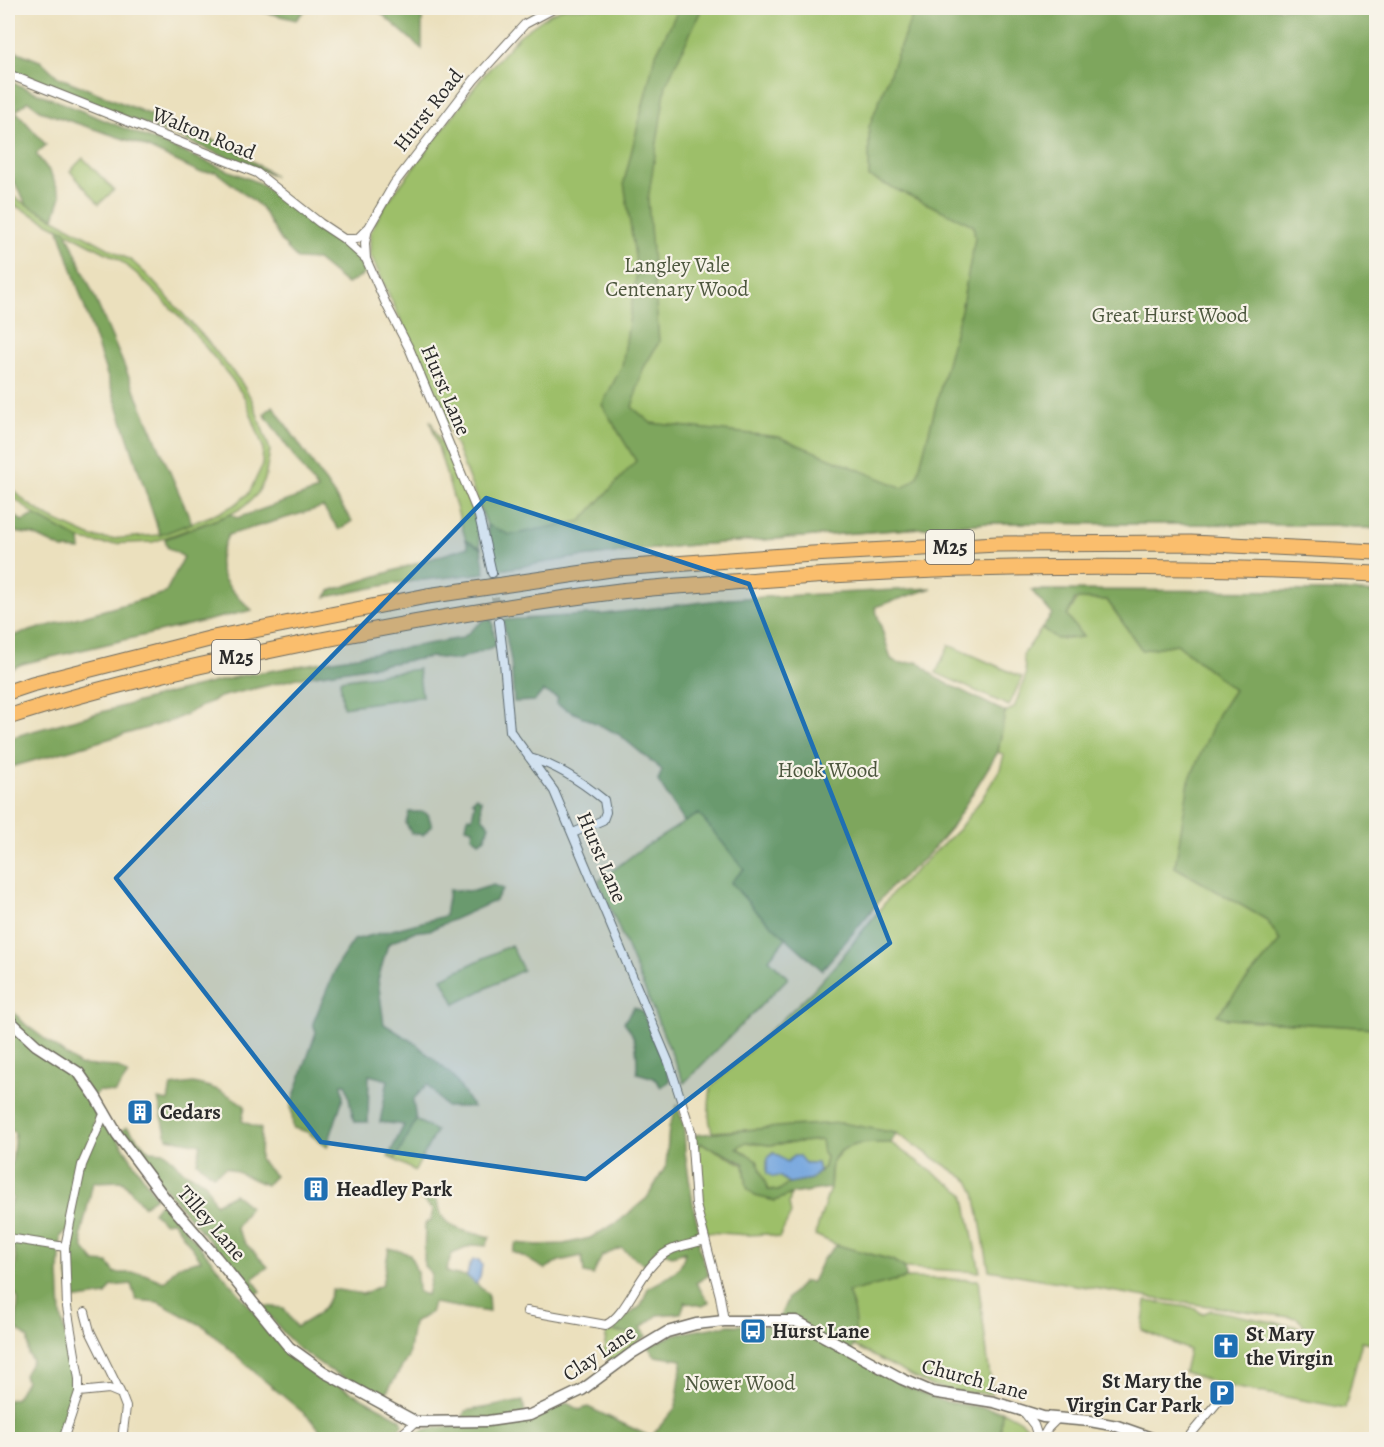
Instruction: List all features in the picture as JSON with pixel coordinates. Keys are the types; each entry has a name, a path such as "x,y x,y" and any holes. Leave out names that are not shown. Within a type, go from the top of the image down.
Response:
{"highway":[{"name":"M25","path":"8,692 213,638 427,596 618,568 998,544 1191,543 1377,552"},
{"name":"M25","path":"8,717 42,706 222,660 432,618 622,591 820,576 1004,567 1247,568 1377,574"}],"street":[{"name":"Hurst Road","path":"366,259 365,243 368,229 399,176 474,80 525,24 555,8"},
{"name":"Walton Road","path":"8,74 257,173 344,239 366,259"},
{"path":"344,239 357,239 368,229"},
{"name":"Hurst Lane","path":"366,259 410,350 479,516 492,573"},
{"name":"Hurst Lane","path":"499,622 510,731 554,791 669,1063 691,1131 696,1205 720,1296 724,1321"},
{"path":"529,758 543,762 604,800 606,812 603,820 573,833"},
{"name":"Tilley Lane","path":"8,1019 36,1045 79,1073 117,1134 164,1197 289,1347 324,1372 416,1422"},
{"path":"63,1440 80,1392 67,1307 65,1247 82,1165 105,1112"},
{"path":"8,1239 65,1247"},
{"path":"527,1311 606,1325 616,1320 647,1270 668,1251 705,1240"},
{"path":"85,1312 90,1331 122,1394 126,1407 122,1440"},
{"name":"Clay Lane","path":"416,1422 488,1421 530,1415 582,1390 632,1353 667,1332 696,1324 724,1321"},
{"name":"Church Lane","path":"724,1321 796,1322 902,1379 932,1392 994,1402 1043,1417 1117,1426 1157,1440"},
{"path":"1186,1440 1221,1398 1223,1387"},
{"path":"80,1392 110,1389 122,1394"},
{"path":"1024,1412 1034,1425 1040,1440"},
{"path":"1040,1440 1058,1418"},
{"path":"394,1440 416,1422"}],"highlighted area":[{"path":"486,498 749,584 890,943 586,1179 321,1142 116,878"}],"green space":[{"path":"248,8 312,8 304,11 296,20"},
{"path":"375,8 422,8 422,49"},
{"name":"Langley Vale Centenary Wood","path":"563,8 1376,8 1376,529 1334,525 987,523 681,546 572,558 494,571 487,525 438,400 370,254 370,233 383,208 483,76 519,36 550,14"},
{"name":"Great Hurst Wood","path":"679,8 702,8 666,85 648,200 659,342 643,369 632,407 651,423 779,437 903,488 917,477 961,310 975,238 973,225 869,177 869,127 915,8 1376,8 1376,529 1334,525 987,523 681,546 572,558 494,571 487,525 510,535 581,521 636,461 602,405 622,366 637,271 624,182 655,56"},
{"path":"8,48 42,62 58,77 230,147 275,176 8,70"},
{"path":"8,81 259,183 355,255 366,273 347,284 317,260 297,259 282,242 261,207 216,172 199,172 142,145 43,112 28,101 16,111 8,106"},
{"path":"16,111 46,145 36,154 50,172 61,196 54,218 27,205 8,171 8,151"},
{"path":"83,158 114,190 99,204 70,171"},
{"path":"8,194 132,261 203,336 241,382 252,400 270,450 265,479 257,494 245,506 231,514 153,542 105,544 80,540 35,515 8,493 8,485 27,503 50,518 92,537 111,539 159,535 219,513 236,504 249,493 262,466 263,447 245,398 231,378 184,321 137,274 118,259 8,202"},
{"path":"58,227 66,231 192,523 160,535"},
{"path":"273,406 352,521 339,530 323,507 228,535 220,558 222,574 230,587 252,610 22,664 8,670 8,637 165,593 184,557 167,547 165,539 231,514 237,518 318,490 264,414"},
{"path":"430,420 473,509 481,548 466,540"},
{"path":"8,510 22,521 35,515 80,540 81,550 63,549 34,535 8,531"},
{"path":"466,540 481,548 485,573 397,583 326,597 330,591 468,547"},
{"name":"Hook Wood","path":"932,588 875,607 891,659 898,663 919,662 936,678 1005,712 998,752 951,828 926,857 891,887 822,970 755,910 731,882 744,869 699,814 684,822 658,781 662,770 618,734 556,704 558,698 543,691 535,701 514,702 511,661 503,620 604,614 728,599"},
{"path":"1031,590 1376,593 1376,1028 1228,1019 1217,1015 1280,941 1267,920 1175,867 1189,781 1218,714 1234,690 1177,644 1142,650 1107,600 1075,599 1067,616 1083,637 1057,639 1042,628 1052,614"},
{"path":"1077,599 1107,600 1142,650 1177,644 1234,690 1218,714 1175,867 1267,920 1280,941 1218,1015 1228,1019 1376,1028 1376,1344 1362,1341 1345,1408 1227,1386 1184,1372 1189,1350 1142,1330 1146,1301 1195,1308 1202,1314 1211,1310 1308,1329 1297,1318 1157,1299 989,1270 975,1193 969,1181 896,1133 835,1124 712,1132 710,1126 711,1087 812,991 839,961 894,891 958,830 981,800 1000,769 1004,755 998,752 1005,712 1014,708 1026,675 1023,655 1042,628 1057,639 1083,637 1067,616"},
{"path":"484,620 492,620 496,646 457,660 432,657 302,677 220,697 174,720 8,768 8,739 26,733 240,676 462,638"},
{"path":"949,645 1022,677 1009,706 936,673"},
{"path":"418,669 422,696 343,707 340,680"},
{"path":"476,797 481,800 482,817 489,825 485,838 479,842 472,836 473,829 466,827 468,817 472,818 475,802 472,801"},
{"path":"409,812 428,814 432,826 423,835 411,833 406,823"},
{"path":"699,813 744,869 731,883 755,910 786,938 769,959 788,978 684,1083 599,881 638,851"},
{"path":"493,885 503,889 495,901 430,930 413,932 388,944 378,980 384,1024 415,1043 453,1076 473,1107 446,1107 427,1084 413,1100 416,1120 395,1160 388,1157 404,1125 380,1122 388,1080 369,1075 368,1122 354,1122 346,1084 342,1084 343,1098 327,1147 307,1132 293,1128 291,1105 316,1032 313,1023 338,963 354,940 445,916 449,890 474,891"},
{"path":"511,945 523,970 455,1004 442,978"},
{"path":"8,1007 25,1024 79,1065 117,1067 128,1075 115,1093 99,1091 92,1097 96,1117 93,1126 109,1125 156,1197 143,1206 123,1181 93,1182 81,1235 84,1249 95,1262 108,1263 115,1273 142,1273 164,1282 178,1266 201,1260 173,1221 163,1222 153,1212 159,1204 167,1207 286,1350 312,1371 401,1419 403,1425 387,1439 327,1439 312,1420 205,1327 158,1302 136,1300 131,1284 112,1286 106,1295 72,1300 67,1269 71,1233 66,1232 61,1236 59,1273 61,1315 75,1384 71,1408 58,1439 20,1439 18,1437 8,1439 8,1400 16,1398 26,1381 24,1375 32,1361 28,1354 28,1338 16,1329 18,1299 12,1288 16,1262 14,1249 8,1245 8,1209 13,1198 8,1194 8,1168 12,1163 15,1133 8,1128"},
{"path":"634,1007 642,1011 666,1067 670,1081 661,1087 654,1078 637,1073 637,1052 634,1040 624,1022"},
{"path":"193,1083 220,1091 245,1106 242,1121 261,1129 260,1160 275,1176 266,1185 226,1167 213,1175 197,1162 201,1144 167,1138 158,1099 168,1101 171,1086"},
{"path":"677,1106 684,1125 685,1152 699,1229 699,1248 709,1275 696,1283 709,1302 703,1306 685,1302 681,1313 658,1315 641,1328 647,1336 640,1340 637,1333 615,1332 615,1325 641,1306 648,1288 676,1270 685,1252 672,1256 656,1250 645,1265 621,1248 602,1256 593,1275 584,1273 582,1256 559,1261 545,1269 513,1252 516,1243 564,1244 590,1238 618,1222 647,1198 666,1166 669,1127"},
{"path":"416,1120 436,1131 415,1171 395,1160"},
{"path":"842,1123 896,1133 891,1143 857,1144 836,1156 832,1164 830,1188 791,1194 775,1201 755,1196 747,1188 744,1163 701,1143 694,1151 694,1135","holes":["821,1140 826,1157 824,1167 811,1179 789,1183 778,1191 768,1190 757,1160 737,1148 746,1142 769,1145"]},
{"path":"127,1127 149,1151 165,1152 183,1171 205,1182 215,1204 234,1194 250,1207 236,1228 246,1244 268,1267 252,1279 261,1291 255,1295 159,1181 121,1131"},
{"path":"822,1140 823,1153 826,1157 824,1167 819,1171 817,1163 787,1162 774,1153 779,1176 789,1183 778,1191 768,1190 763,1179 737,1148 746,1142 769,1145"},
{"path":"701,1143 744,1165 747,1188 775,1201 791,1194 789,1204 791,1214 779,1238 767,1234 707,1232 699,1201 694,1151"},
{"path":"860,1143 891,1143 964,1194 980,1272 905,1268 892,1260 837,1245 815,1235 830,1188 832,1162 843,1149"},
{"path":"430,1191 437,1201 442,1216 451,1225 463,1231 490,1237 486,1246 473,1245 452,1254 446,1271 467,1276 488,1294 489,1312 433,1303 430,1313 413,1323 408,1357 383,1398 328,1369 295,1346 266,1312 265,1306 284,1308 296,1327 323,1308 332,1289 363,1294 382,1285 389,1248 410,1254 417,1272 418,1292 427,1295 432,1274 424,1266 425,1224 431,1220 433,1210 421,1199"},
{"name":"Nower Wood","path":"837,1245 892,1260 905,1268 906,1278 848,1292 855,1324 853,1348 850,1355 907,1387 942,1401 1002,1411 1000,1440 408,1440 426,1429 460,1427 465,1411 523,1401 526,1419 567,1403 579,1410 588,1407 651,1437 676,1407 682,1360 655,1356 648,1347 675,1334 729,1325 776,1326 788,1298 803,1282 812,1282 823,1259"},
{"path":"906,1278 978,1280 992,1394 956,1392 929,1385 854,1346 853,1306 848,1292"},
{"path":"607,1331 637,1333 640,1340 612,1362 603,1356"},
{"path":"1002,1411 1027,1426 1035,1440 1000,1440"}],"water":[{"path":"774,1153 787,1162 794,1156 799,1156 805,1163 817,1163 819,1171 811,1179 789,1183 779,1176 773,1177 767,1173 767,1158"},
{"path":"473,1260 479,1260 482,1265 476,1284 467,1276"}],"tunnel":[{"path":"492,573 497,612"}],"place":[{"name":"Cedars","path":"140,1112"},
{"name":"Headley Park","path":"316,1189"},
{"name":"Hurst Lane","path":"753,1331"},
{"name":"St Mary the Virgin","path":"1226,1346"},
{"name":"St Mary the Virgin Car Park","path":"1222,1393"}]}
